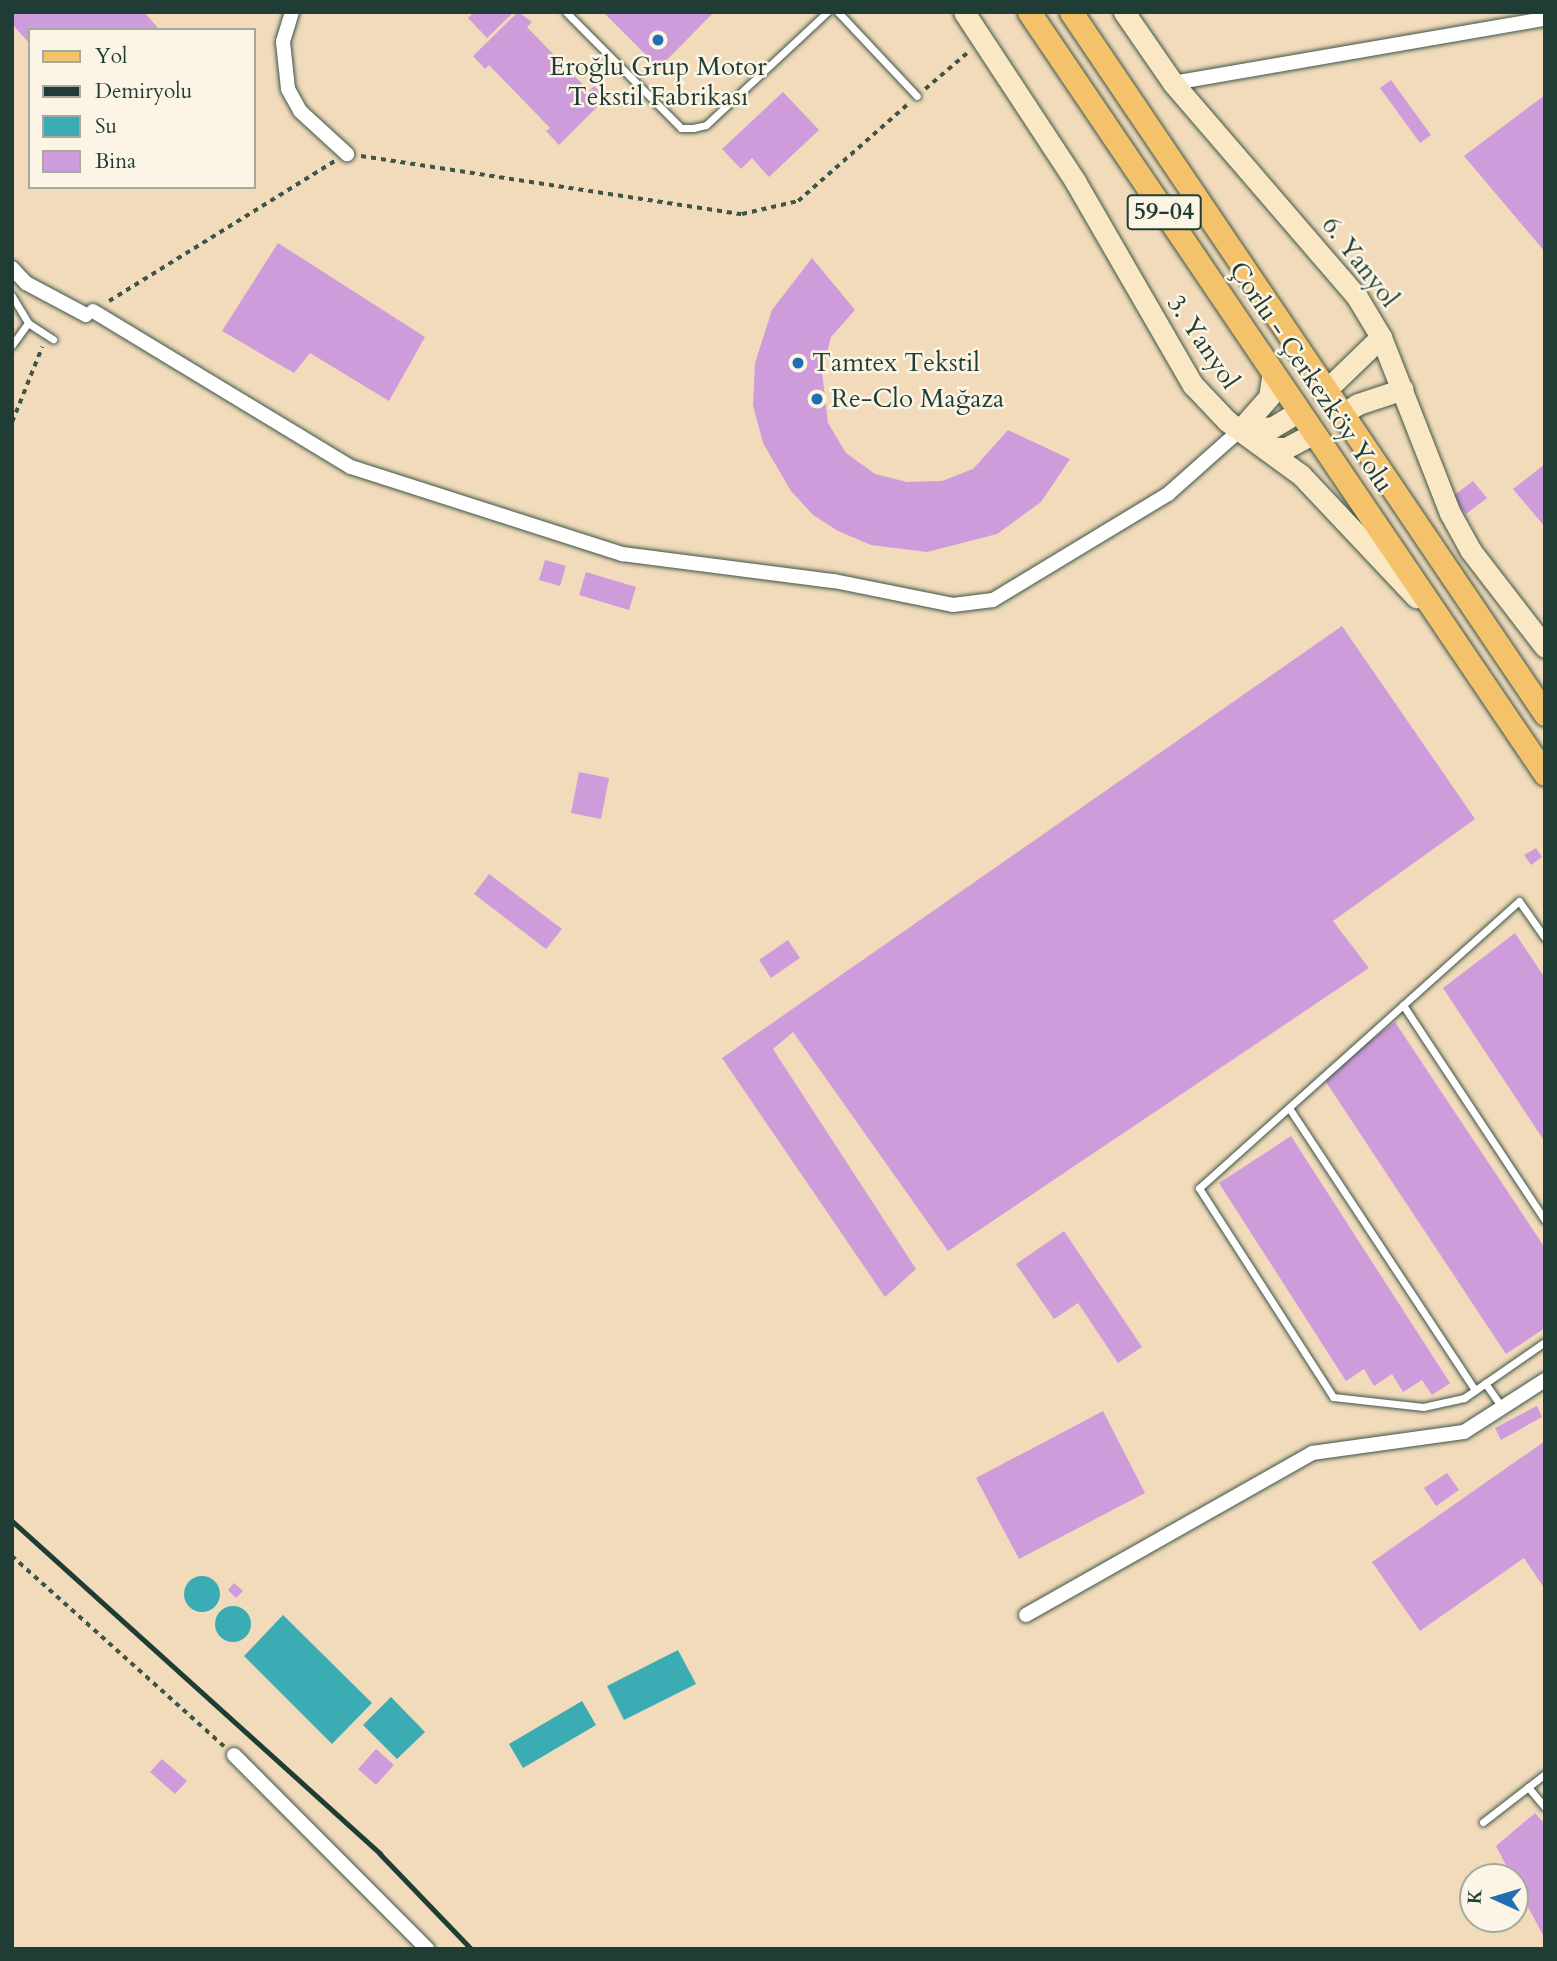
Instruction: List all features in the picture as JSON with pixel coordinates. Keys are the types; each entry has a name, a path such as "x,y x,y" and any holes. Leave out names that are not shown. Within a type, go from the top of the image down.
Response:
{"main road":[{"name":"3. Yanyol","path":"964,12 1075,181 1186,374 1212,408 1301,475 1464,648"},
{"name":"Çorlu - Çerkezköy Yolu","path":"1029,12 1314,433 1464,648 1545,774"},
{"name":"Çorlu - Çerkezköy Yolu","path":"1071,12 1324,393 1545,715"},
{"name":"6. Yanyol","path":"1124,12 1172,83 1357,297 1381,337 1450,513 1471,551 1545,647"},
{"path":"1240,430 1273,427 1300,411 1324,393 1381,337"},
{"path":"1240,430 1269,397 1273,372"},
{"path":"1264,447 1286,448 1340,415 1403,389"}],"street":[{"path":"292,12 283,42 288,89 300,111 347,154"},
{"path":"1172,83 1545,19"},
{"path":"12,268 26,283 89,313 351,467 622,554 834,581 953,605 993,600 1168,494 1240,430"},
{"path":"1026,1615 1312,1453 1464,1432 1545,1380"},
{"path":"234,1755 427,1949"}],"lane":[{"path":"566,12 681,128 706,125 827,12"},
{"path":"838,12 917,96"},
{"path":"12,296 28,323 53,339"},
{"path":"12,345 28,323"},
{"path":"1545,938 1519,901 1199,1188 1333,1397 1423,1407 1464,1398 1545,1342"},
{"path":"1403,1005 1545,1220"},
{"path":"1289,1108 1475,1390"},
{"path":"1485,1383 1502,1407"},
{"path":"1483,1822 1545,1774"},
{"path":"1528,1787 1545,1807"}],"path":[{"path":"89,313 347,154 742,214 798,201 984,39"},
{"path":"12,422 38,349 53,339"},
{"path":"12,1556 234,1755"}],"water":[{"path":"202,1576 215,1581 220,1594 215,1607 202,1612 189,1607 184,1594 189,1581"},
{"path":"233,1606 246,1611 251,1624 246,1637 233,1642 220,1637 215,1624 220,1611"},
{"path":"283,1615 372,1703 332,1744 244,1656"},
{"path":"678,1650 696,1684 624,1720 607,1686"},
{"path":"391,1697 425,1732 397,1759 363,1725"},
{"path":"582,1701 596,1725 523,1768 509,1744"}],"building":[{"path":"12,12 144,12 158,28 28,28 28,42 12,24"},
{"path":"474,12 514,12 487,38 468,18"},
{"path":"518,12 532,22 527,27 589,91 594,86 606,98 559,145 546,131 550,128 489,65 485,69 473,56"},
{"name":"Eroğlu Grup Motor Tekstil Fabrikası","path":"603,12 714,12 659,68"},
{"path":"1391,80 1431,135 1420,143 1380,88"},
{"path":"783,92 819,130 769,177 752,158 741,169 722,149"},
{"path":"1545,95 1545,252 1464,156"},
{"path":"278,243 425,337 389,401 310,353 294,373 222,331"},
{"path":"812,258 855,310 831,337 822,372 828,423 846,453 875,474 907,482 942,481 973,469 1008,430 1070,459 1041,502 997,534 927,552 871,545 838,531 813,515 791,491 763,443 753,405 755,363 772,310"},
{"path":"1545,464 1545,527 1513,489"},
{"path":"1473,481 1487,498 1466,514 1452,497"},
{"path":"545,560 566,566 560,586 539,580"},
{"path":"586,572 636,587 629,610 579,595"},
{"path":"1342,626 1475,819 1333,921 1369,968 948,1251 793,1032 773,1049 916,1269 885,1297 722,1058"},
{"path":"579,772 609,778 601,819 571,813"},
{"path":"1536,848 1542,857 1531,865 1524,855"},
{"path":"489,874 562,929 546,949 474,894"},
{"path":"1515,933 1545,978 1545,1142 1443,988"},
{"path":"788,940 800,958 771,978 759,960"},
{"path":"1395,1022 1545,1248 1545,1328 1506,1354 1322,1076"},
{"path":"1291,1136 1450,1383 1432,1395 1422,1380 1403,1392 1392,1374 1374,1386 1364,1369 1346,1381 1219,1183"},
{"path":"1064,1231 1142,1347 1118,1363 1078,1303 1054,1319 1016,1264"},
{"path":"1537,1406 1542,1417 1501,1440 1495,1428"},
{"path":"1103,1411 1145,1493 1019,1559 976,1478"},
{"path":"1545,1441 1545,1589 1524,1558 1420,1631 1372,1562"},
{"path":"1447,1473 1459,1490 1436,1506 1424,1488"},
{"path":"234,1583 243,1591 236,1598 228,1590"},
{"path":"376,1749 394,1765 376,1785 358,1769"},
{"path":"162,1759 187,1781 175,1794 150,1772"},
{"path":"1535,1813 1545,1824 1545,1939 1529,1909 1529,1863 1505,1863 1496,1846"}],"railway":[{"path":"12,1521 380,1854 471,1949"}],"place":[{"name":"Eroğlu Grup Motor Tekstil Fabrikası","path":"658,40"},
{"name":"Tamtex Tekstil","path":"798,363"},
{"name":"Re-Clo Mağaza","path":"817,399"}]}
